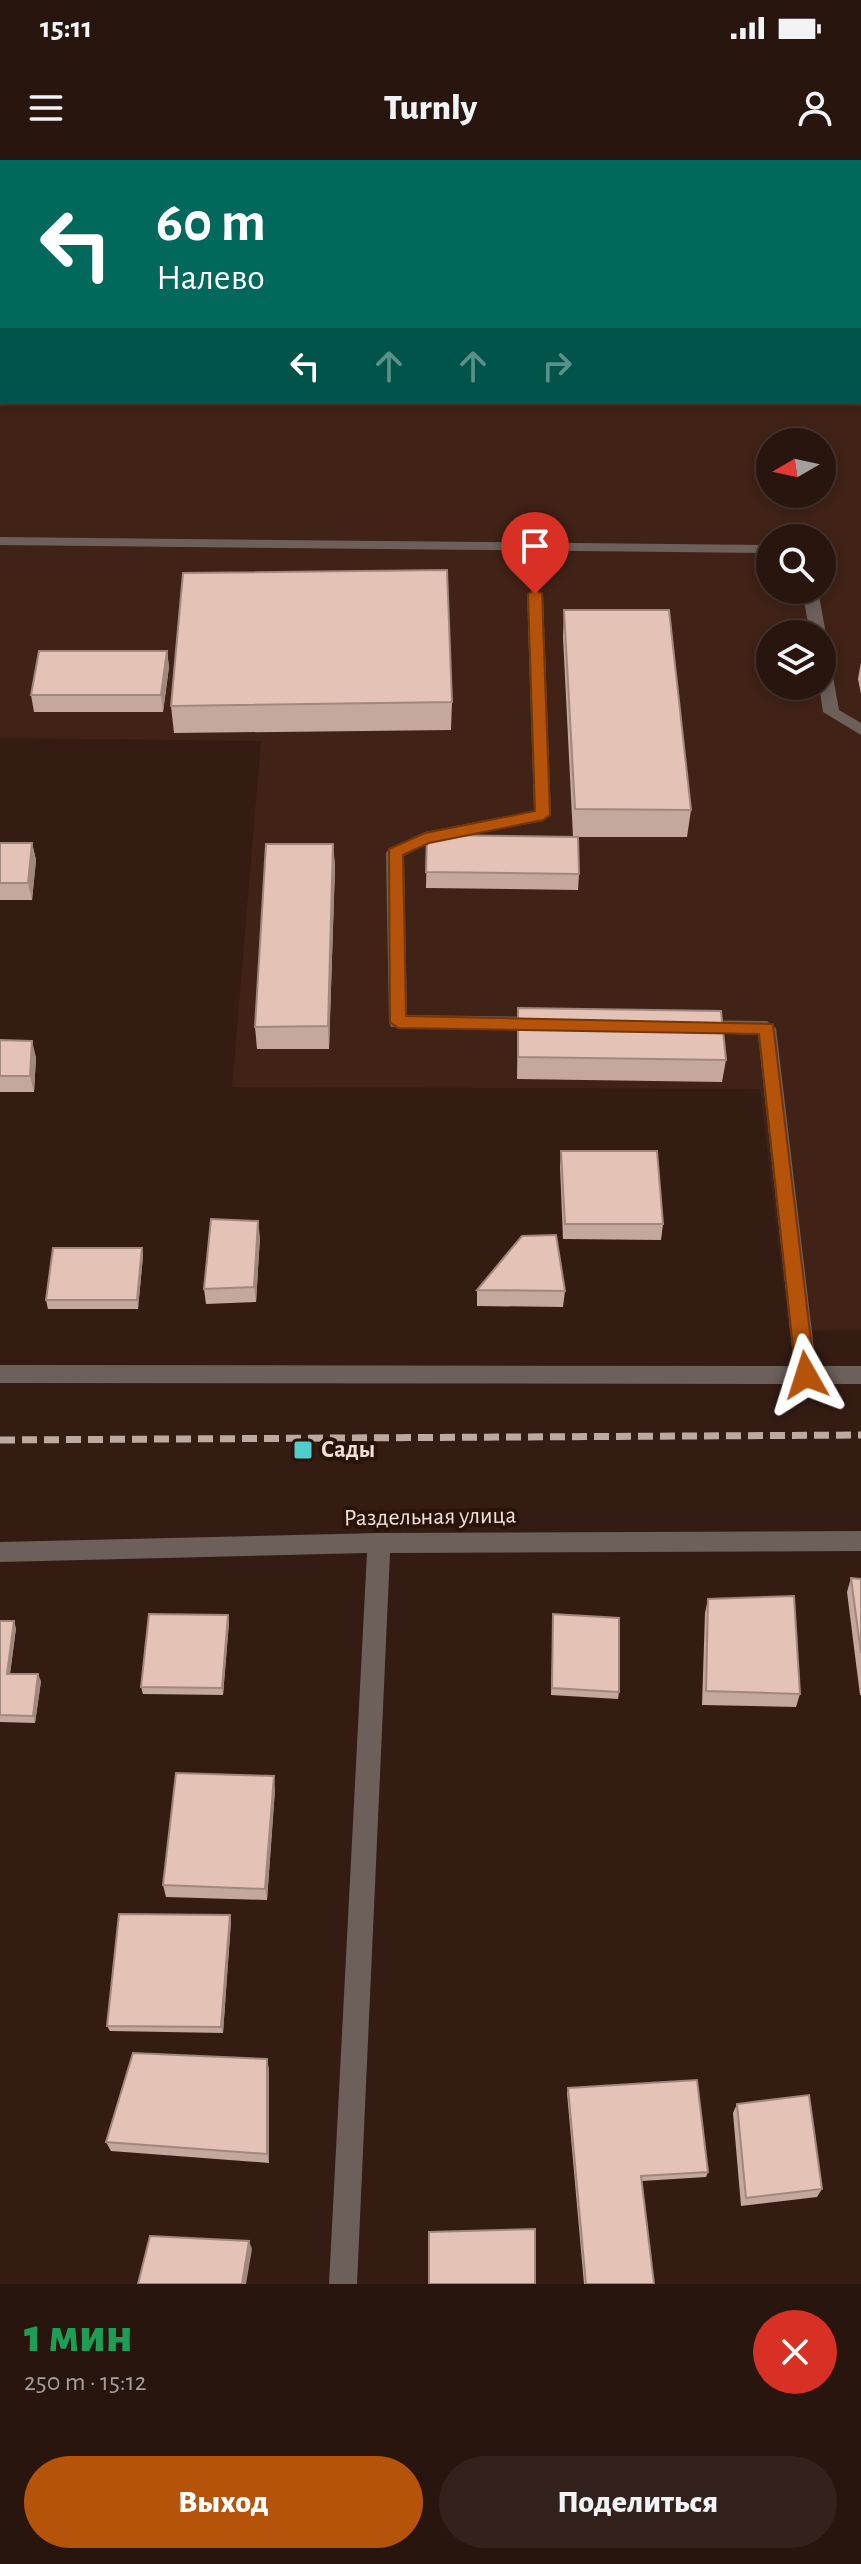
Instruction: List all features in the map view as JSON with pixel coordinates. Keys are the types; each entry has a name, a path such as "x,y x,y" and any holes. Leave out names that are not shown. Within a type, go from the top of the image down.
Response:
{"street":[{"path":"0,541 756,549"},
{"path":"535,594 543,815 425,838 395,853 398,1022 567,1025"},
{"path":"829,700 831,712 861,730"},
{"path":"675,1027 767,1028 806,1375"},
{"path":"0,1374 861,1375"},
{"name":"Раздельная улица","path":"0,1552 379,1543 861,1541"},
{"path":"343,2284 379,1543"}],"shaded area":[{"path":"0,404 861,404 861,1330 789,1331 760,1089 232,1087 261,741 0,738"}],"building":[{"path":"447,570 452,702 171,706 183,573"},
{"path":"564,610 669,610 691,810 575,809"},
{"path":"39,651 167,651 161,695 31,695"},
{"path":"427,835 578,837 579,874 426,872"},
{"path":"0,843 32,843 28,883 0,883"},
{"path":"266,844 333,844 328,1026 255,1027"},
{"path":"518,1008 721,1011 726,1060 518,1057"},
{"path":"0,1040 32,1041 30,1076 0,1076"},
{"path":"561,1151 657,1151 663,1224 565,1224"},
{"path":"211,1219 258,1221 254,1287 204,1289"},
{"path":"556,1235 565,1291 477,1290 522,1236"},
{"path":"53,1248 142,1248 137,1300 46,1300"},
{"path":"851,1578 861,1579 861,1653"},
{"path":"794,1596 800,1694 706,1691 708,1599"},
{"path":"149,1614 228,1615 222,1688 141,1687"},
{"path":"553,1614 619,1618 619,1692 552,1688"},
{"path":"0,1621 14,1621 7,1674 38,1674 33,1716 0,1715"},
{"path":"176,1773 274,1776 265,1889 163,1885"},
{"path":"119,1914 230,1915 221,2027 107,2026"},
{"path":"133,2053 267,2059 267,2154 106,2142"},
{"path":"697,2080 708,2172 641,2176 654,2284 586,2284 568,2088"},
{"path":"809,2095 822,2189 746,2198 737,2104"},
{"path":"535,2229 535,2284 429,2284 429,2232"},
{"path":"150,2236 249,2241 242,2284 138,2284"}],"railway":[{"path":"0,1440 861,1435"}],"place":[{"name":"Сады","path":"303,1450"}],"route":[{"path":"535,594 543,815 425,838 395,853 398,1022 767,1028 806,1375"}]}
